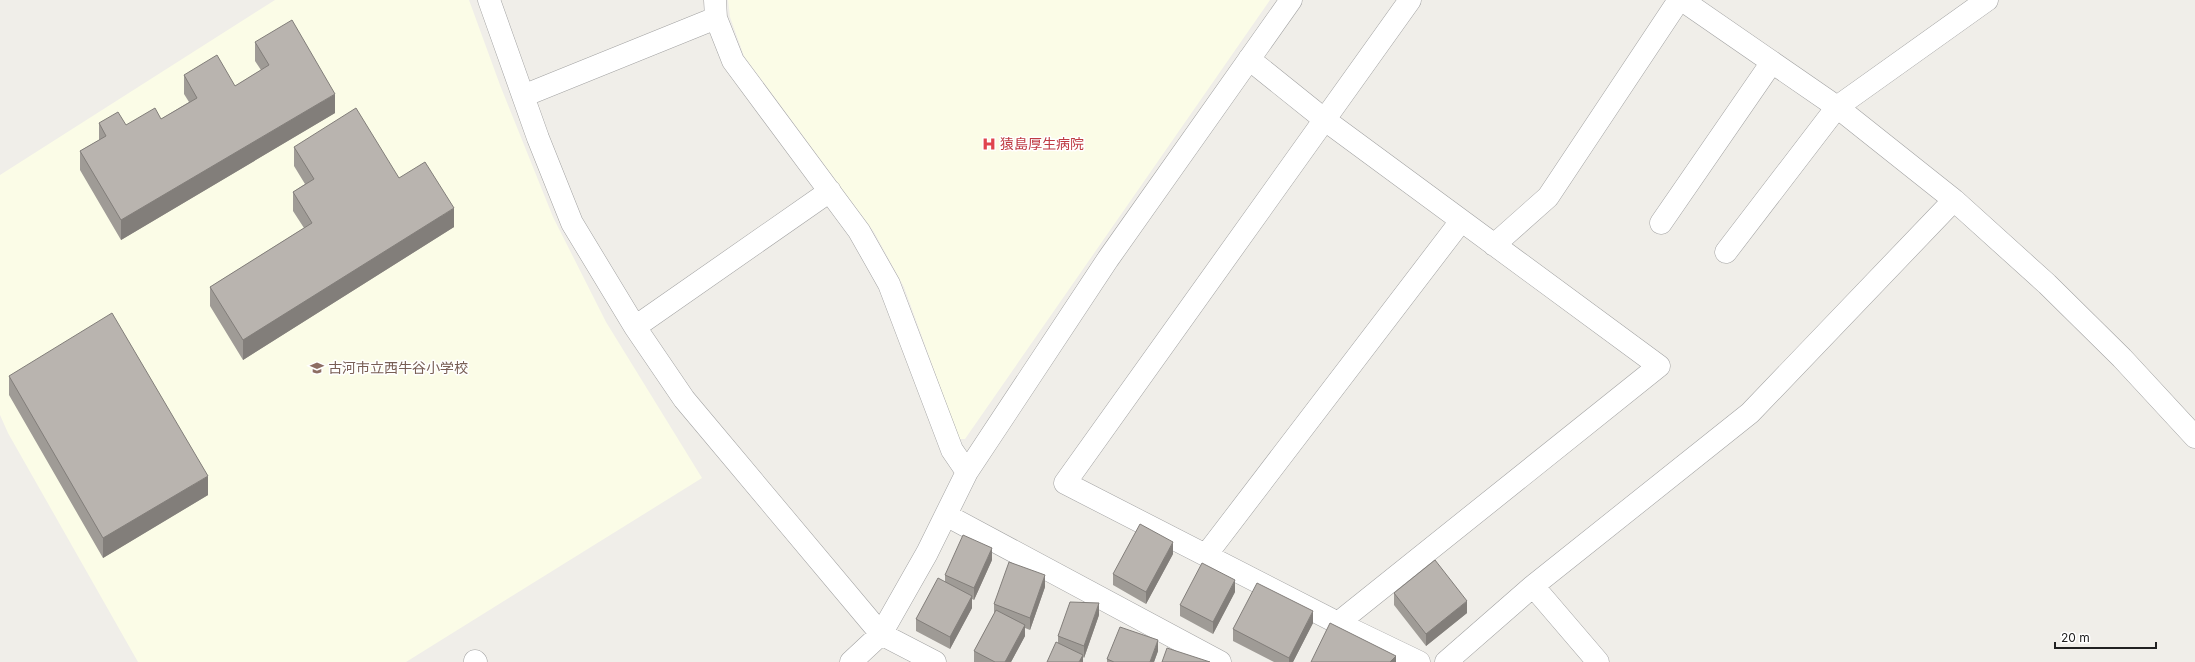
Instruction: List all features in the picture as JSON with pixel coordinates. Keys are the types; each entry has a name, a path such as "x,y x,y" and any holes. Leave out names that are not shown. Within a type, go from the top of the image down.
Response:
{"street":[{"path":"489,0 523,96 572,223 635,327 684,399 881,634 935,662"},
{"path":"851,662 881,634 946,515 967,472 1108,259 1291,0"},
{"path":"1410,0 1065,483 1419,662"},
{"path":"1494,244 1548,197 1679,0"},
{"path":"1682,0 1837,107 1954,200 2047,284 2122,358 2195,437"},
{"path":"1726,252 1837,107 1987,0"},
{"path":"523,96 716,9 733,61 860,231 889,284 952,450 967,472"},
{"path":"1249,59 1325,120 1659,366 1338,622"},
{"path":"1661,223 1772,62"},
{"path":"635,327 830,191"},
{"path":"1446,662 1533,586 1750,414 1954,200"},
{"path":"1206,555 1461,221"},
{"path":"946,515 1220,662"},
{"path":"1533,586 1598,662"}],"shaded area":[{"name":"古河市立西牛谷小学校","path":"275,0 469,0 500,85 553,217 606,322 702,478 406,662 138,662 8,433 0,415 0,175"},
{"name":"猿島厚生病院","path":"728,0 1270,0 965,439 959,439 904,287 874,232 744,56 730,17"}],"building":[{"path":"292,20 335,94 121,220 80,151 106,136 99,123 118,112 126,125 155,108 161,119 197,98 184,75 217,55 235,86 269,65 255,42"},
{"path":"356,108 399,178 425,162 454,208 243,340 210,287 312,223 293,192 314,179 294,147"},
{"path":"112,313 208,476 103,538 9,376"},
{"path":"1140,524 1173,542 1146,592 1113,574"},
{"path":"963,535 992,548 974,588 945,575"},
{"path":"1435,560 1467,601 1426,634 1394,593"},
{"path":"1009,562 1045,575 1030,618 994,604"},
{"path":"1202,563 1235,580 1213,622 1180,605"},
{"path":"938,578 972,596 950,637 916,619"},
{"path":"1257,583 1313,611 1289,658 1233,629"},
{"path":"1070,602 1099,603 1084,646 1058,636"},
{"path":"996,610 1025,625 1005,662 995,662 974,651"},
{"path":"1330,623 1396,656 1390,662 1311,662"},
{"path":"1120,627 1158,640 1150,662 1114,662 1107,659"},
{"path":"1056,642 1083,655 1079,662 1047,662"},
{"path":"1167,648 1210,662 1162,662"}],"place":[{"name":"猿島厚生病院","path":"989,144"},
{"name":"古河市立西牛谷小学校","path":"317,368"}]}
